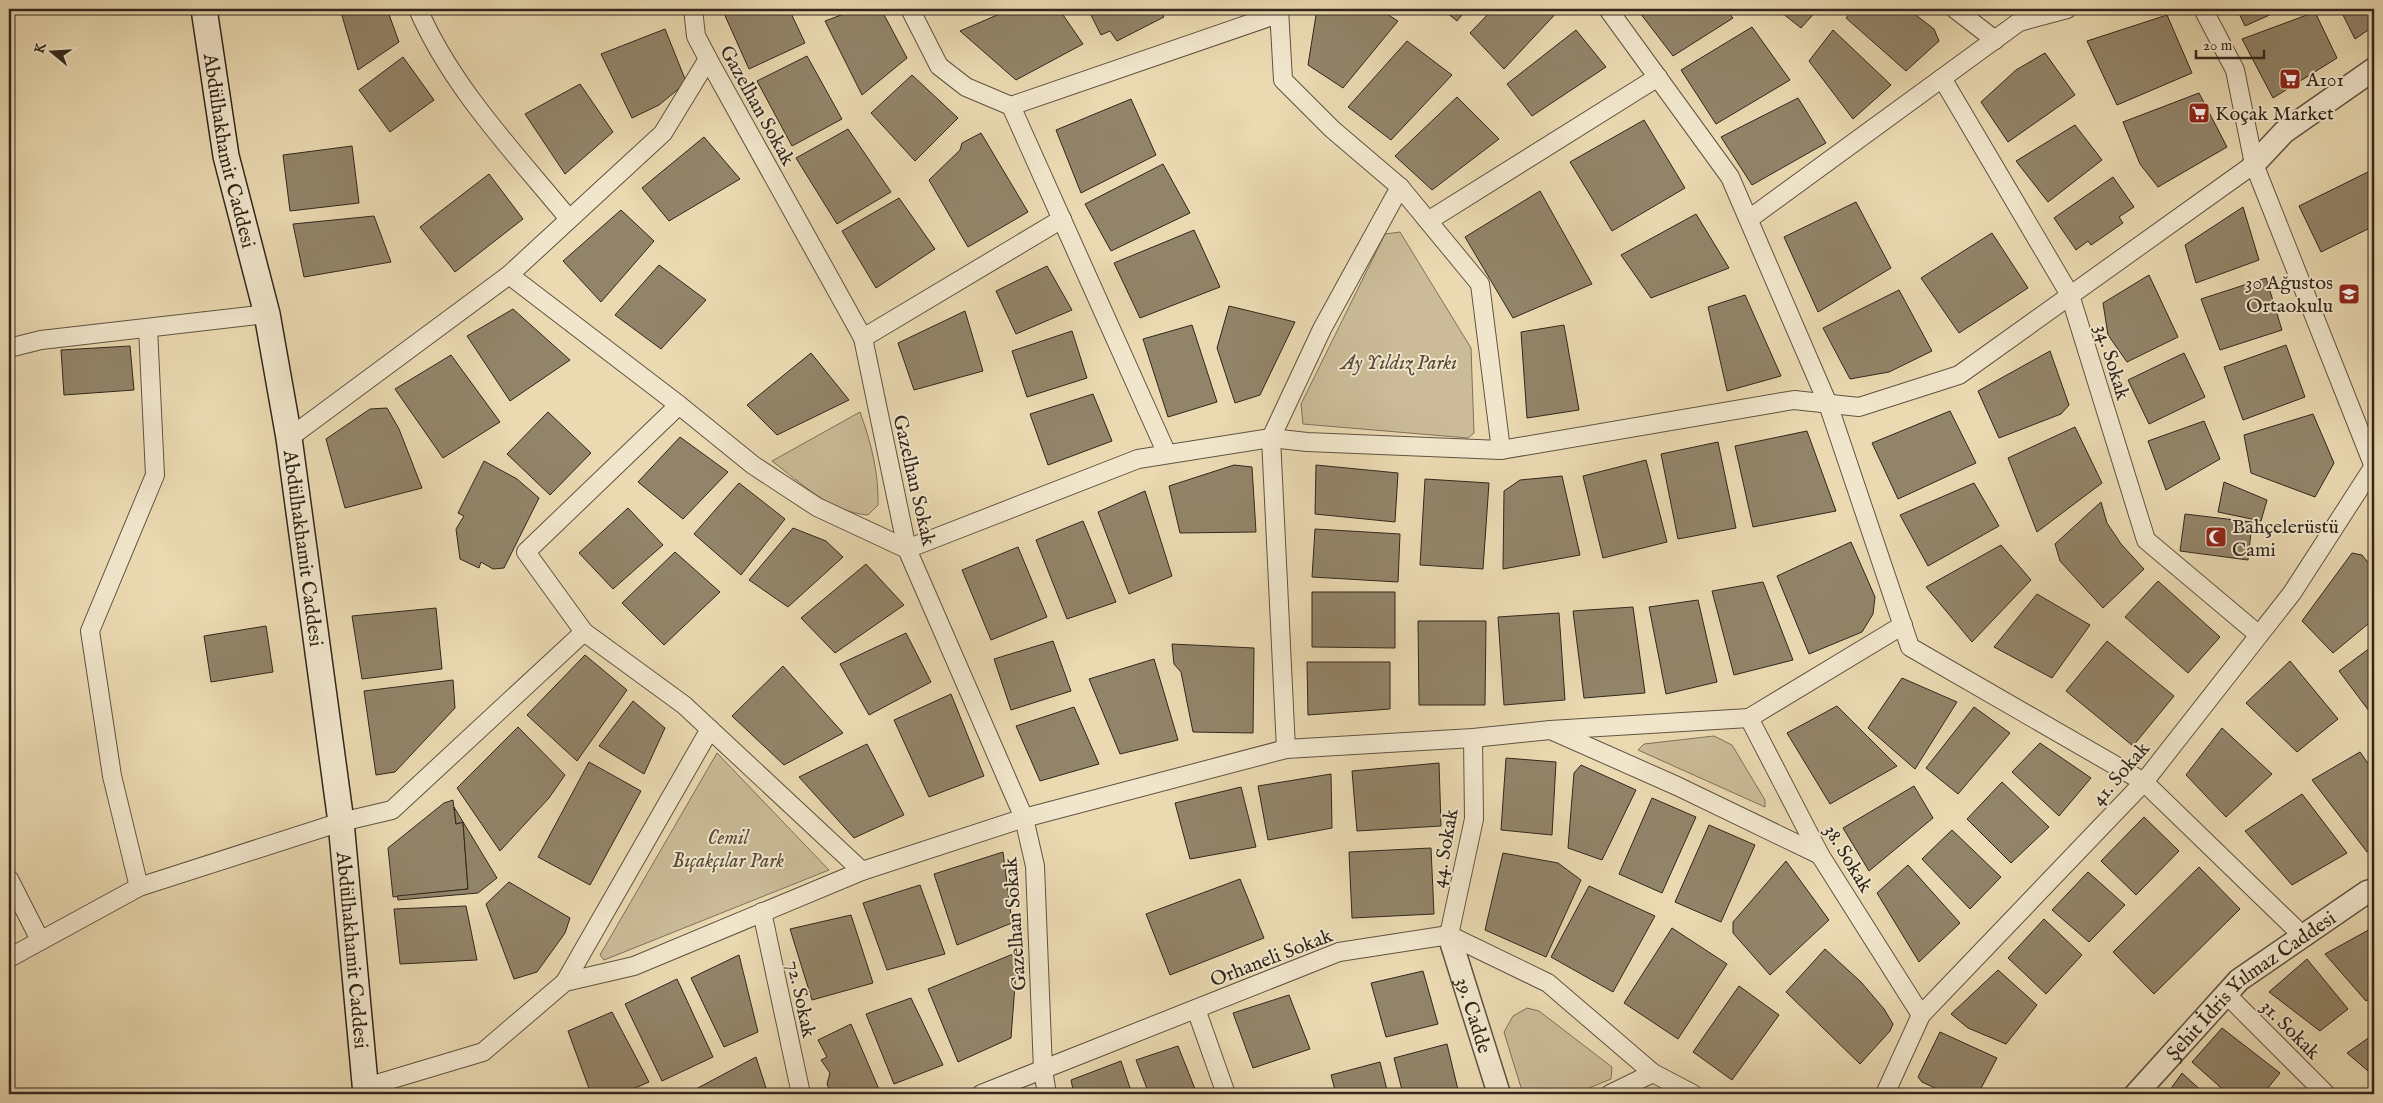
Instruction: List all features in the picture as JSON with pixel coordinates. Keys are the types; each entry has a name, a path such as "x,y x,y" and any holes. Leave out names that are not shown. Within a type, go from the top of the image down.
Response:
{"main road":[{"name":"Abdülhakhamit Caddesi","path":"204,9 226,156 267,314 289,438 341,822 366,1090"}],"street":[{"path":"418,9 430,36 479,110 569,219"},
{"name":"Gazelhan Sokak","path":"693,9 696,36 863,338 907,549 1024,818 1035,866 1043,1070 1047,1094"},
{"path":"910,9 939,66 966,88 1010,106 1278,11 1283,80 1332,129 1400,187 1480,284 1502,450"},
{"path":"1608,9 1730,177 1828,404 1910,647 2144,782 2302,936"},
{"path":"1955,9 1995,40"},
{"path":"1749,219 2018,22 2067,9"},
{"path":"2203,9 2235,70 2254,164 2374,467"},
{"path":"289,438 509,275 663,132 708,59"},
{"path":"509,275 753,465 817,507 907,549 1138,459 1270,438 1307,442 1502,450 1794,400 1859,407 1959,374 2254,164 2284,132 2374,69"},
{"path":"1428,221 1658,76"},
{"name":"34. Sokak","path":"1942,78 2070,295 2146,540 2259,635"},
{"path":"1010,106 1167,454"},
{"path":"1286,749 1270,438 1322,329 1400,187"},
{"path":"863,338 1062,219"},
{"path":"9,348 41,340 267,314"},
{"path":"139,887 112,776 90,631 155,474 148,328"},
{"path":"679,406 526,552 584,632 684,705 862,871"},
{"name":"41. Sokak","path":"1885,1094 1921,1015 2144,782 2292,593 2374,467"},
{"path":"565,982 634,966 862,871 1024,818 1286,749 1474,738 1550,730 1749,718 1903,625"},
{"path":"9,958 139,887 341,822 392,810 584,632"},
{"name":"38. Sokak","path":"1749,718 1820,855 1921,1015"},
{"path":"366,1090 483,1052 565,982 710,729"},
{"path":"1550,730 1677,786 1820,855"},
{"name":"44. Sokak","path":"1449,935 1474,819 1474,738"},
{"path":"9,879 40,940"},
{"name":"Şehit İdris Yılmaz Caddesi","path":"2136,1094 2239,980 2367,892 2374,890"},
{"name":"72. Sokak","path":"762,912 801,1094"},
{"path":"1449,935 1548,983 1653,1073 1693,1094"},
{"name":"Orhaneli Sokak","path":"981,1094 1339,952 1449,935"},
{"name":"39. Cadde","path":"1449,935 1499,1094"},
{"path":"9,952 40,940"},
{"name":"31. Sokak","path":"2226,994 2326,1094"},
{"path":"1196,1009 1226,1094"},
{"path":"1610,1094 1653,1073"}],"green space":[{"name":"Ay Yıldız Parkı","path":"1400,232 1471,348 1474,433 1468,438 1303,424 1301,404 1385,234"},
{"path":"860,412 871,446 878,493 878,505 868,515 854,513 829,502 805,487 772,461"},
{"path":"1714,736 1732,745 1765,800 1765,807 1638,750 1644,744"},
{"name":"Cemil Bıçakçılar Park","path":"717,753 829,870 604,960 600,955"},
{"path":"1527,1008 1539,1011 1612,1067 1611,1079 1574,1094 1523,1094 1504,1032 1513,1016"}],"building":[{"path":"340,9 387,9 399,42 358,70"},
{"path":"722,9 789,9 805,43 749,69"},
{"path":"857,9 881,9 907,58 862,95 825,21"},
{"path":"1011,9 1059,9 1083,44 1016,80 960,31"},
{"path":"1088,9 1160,9 1164,17 1117,41 1110,31 1101,35"},
{"path":"1317,9 1379,9 1398,21 1343,88 1308,65"},
{"path":"1442,9 1467,9 1457,21"},
{"path":"1493,9 1560,9 1504,69 1470,33"},
{"path":"1637,9 1725,9 1733,18 1673,56"},
{"path":"1777,9 1818,9 1801,28"},
{"path":"1853,9 1908,9 1934,29 1939,41 1906,71 1846,18"},
{"path":"2237,9 2283,9 2245,26"},
{"path":"2340,9 2374,9 2374,26 2355,39"},
{"path":"2315,12 2337,58 2273,98 2242,39"},
{"path":"2167,15 2192,73 2117,105 2087,41"},
{"path":"1752,27 1790,80 1716,124 1681,70"},
{"path":"665,29 685,79 682,86 659,105 632,118 601,54"},
{"path":"1576,30 1606,67 1532,116 1507,84"},
{"path":"1833,30 1891,85 1853,119 1809,61"},
{"path":"1407,41 1452,75 1391,140 1348,107"},
{"path":"2045,53 2075,95 2008,142 1981,102 2016,70"},
{"path":"807,56 842,119 792,146 757,81"},
{"path":"403,57 434,100 390,132 359,90"},
{"path":"912,75 958,118 915,161 871,113"},
{"path":"580,84 613,132 565,174 525,114"},
{"path":"2199,93 2227,147 2158,187 2140,164 2123,122"},
{"path":"1457,97 1499,139 1432,190 1395,156"},
{"path":"1798,98 1826,143 1752,185 1721,137"},
{"path":"1131,99 1156,155 1081,193 1056,130"},
{"path":"1644,120 1685,188 1612,231 1570,162"},
{"path":"2075,125 2102,160 2048,202 2016,161"},
{"path":"848,129 891,192 837,224 796,158"},
{"path":"981,133 1028,212 968,247 929,180 960,150 962,143"},
{"path":"704,137 740,179 669,221 642,188"},
{"path":"352,146 359,203 290,211 283,155"},
{"path":"1163,164 1190,213 1111,251 1085,204"},
{"path":"2374,169 2374,226 2321,252 2299,206"},
{"path":"489,174 523,219 455,272 420,227"},
{"path":"2113,177 2134,207 2119,217 2123,223 2091,245 2088,241 2076,250 2054,218"},
{"path":"1540,191 1592,284 1513,318 1465,237"},
{"path":"899,198 935,249 876,288 842,231"},
{"path":"1856,202 1891,268 1818,312 1784,237"},
{"path":"2243,207 2259,260 2196,283 2185,245"},
{"path":"621,210 654,241 601,302 563,261"},
{"path":"1696,214 1729,268 1651,298 1621,255"},
{"path":"374,216 391,262 304,277 293,224"},
{"path":"1194,230 1220,287 1140,318 1114,263"},
{"path":"1992,233 2028,288 1959,333 1921,278"},
{"path":"659,265 706,300 661,349 615,315"},
{"path":"1047,266 1072,310 1016,334 996,291"},
{"path":"2149,275 2178,337 2127,362 2108,335 2103,303"},
{"path":"2266,278 2282,330 2220,350 2201,299"},
{"path":"1899,290 1932,351 1889,372 1850,379 1823,328"},
{"path":"1745,295 1781,376 1727,391 1708,307"},
{"path":"1229,306 1295,322 1260,395 1235,403 1217,348"},
{"path":"513,309 570,360 510,401 467,336"},
{"path":"965,311 983,371 914,390 898,343"},
{"path":"1192,325 1217,402 1168,417 1143,339"},
{"path":"1564,325 1579,410 1527,418 1521,332"},
{"path":"1072,331 1087,378 1027,397 1012,351"},
{"path":"2286,345 2305,397 2243,420 2224,367"},
{"path":"130,346 134,390 64,395 61,350"},
{"path":"2050,351 2069,405 2061,414 1999,438 1978,391"},
{"path":"811,353 849,400 777,435 747,405"},
{"path":"2184,353 2205,397 2149,424 2128,380"},
{"path":"451,355 500,422 443,458 395,389"},
{"path":"1093,394 1112,441 1048,465 1030,414"},
{"path":"387,408 399,429 422,488 345,508 326,439 370,409"},
{"path":"1950,411 1976,463 1898,499 1872,443"},
{"path":"548,412 591,453 550,495 507,454"},
{"path":"2313,414 2334,463 2315,497 2251,473 2244,435"},
{"path":"2204,421 2220,459 2166,490 2148,441"},
{"path":"2075,427 2102,483 2037,532 2008,458"},
{"path":"1807,431 1836,511 1753,527 1735,446"},
{"path":"680,437 728,472 683,519 638,482"},
{"path":"1718,442 1736,528 1678,539 1661,454"},
{"path":"1646,460 1667,542 1603,558 1583,476"},
{"path":"484,461 517,479 539,498 504,568 493,569 481,562 479,568 460,559 456,529 464,516 458,513"},
{"path":"1234,465 1252,467 1256,532 1180,533 1169,486"},
{"path":"1316,465 1398,473 1395,522 1315,514"},
{"path":"1562,476 1580,555 1503,569 1504,491 1520,480"},
{"path":"1425,479 1489,483 1483,569 1420,565"},
{"path":"2224,482 2267,500 2261,521 2218,512"},
{"path":"739,483 785,519 741,575 694,534"},
{"path":"1974,483 1999,526 1928,566 1900,515"},
{"path":"1145,491 1172,576 1129,594 1098,512"},
{"path":"2101,502 2107,523 2121,544 2144,569 2103,608 2060,561 2055,544"},
{"path":"628,508 663,545 613,589 579,553"},
{"name":"Bahçelerüstü Cami","path":"2185,514 2252,522 2248,560 2180,551"},
{"path":"1083,521 1116,602 1067,619 1036,540"},
{"path":"793,528 826,541 843,557 788,607 749,580"},
{"path":"1315,529 1400,534 1398,582 1312,577"},
{"path":"1851,542 1875,597 1873,614 1862,632 1809,654 1777,576"},
{"path":"2001,545 2031,580 1972,642 1926,587"},
{"path":"1018,547 1047,617 991,640 962,570"},
{"path":"675,552 720,592 664,645 622,603"},
{"path":"2352,553 2362,555 2374,570 2374,619 2333,653 2302,621"},
{"path":"866,564 904,605 835,653 801,618"},
{"path":"2158,581 2220,637 2188,673 2125,617"},
{"path":"1763,582 1793,660 1734,675 1712,591"},
{"path":"1312,592 1395,592 1395,648 1312,647"},
{"path":"2037,594 2090,625 2052,678 1994,647"},
{"path":"1698,600 1717,682 1666,694 1649,607"},
{"path":"1633,607 1645,693 1584,698 1573,611"},
{"path":"436,608 442,669 362,679 352,616"},
{"path":"1559,613 1565,700 1504,705 1498,617"},
{"path":"1418,621 1486,621 1485,705 1419,705"},
{"path":"266,626 273,672 211,682 204,636"},
{"path":"906,633 931,682 869,715 840,664"},
{"path":"1053,641 1071,691 1011,710 994,659"},
{"path":"2107,641 2174,696 2133,746 2066,691"},
{"path":"1172,644 1254,648 1253,733 1193,732 1181,672 1174,664"},
{"path":"2374,645 2374,707 2369,711 2339,671"},
{"path":"585,655 627,690 577,761 527,715"},
{"path":"1154,659 1178,740 1120,754 1089,679"},
{"path":"2290,661 2338,719 2297,752 2246,703"},
{"path":"1307,662 1390,662 1390,709 1308,715"},
{"path":"783,666 843,733 784,765 732,716"},
{"path":"1902,678 1957,702 1915,769 1868,728"},
{"path":"453,680 455,708 395,772 376,775 364,691"},
{"path":"951,694 984,776 929,797 894,720"},
{"path":"633,701 665,728 644,774 599,746"},
{"path":"1837,706 1897,766 1830,804 1787,733"},
{"path":"1074,707 1099,764 1040,781 1016,726"},
{"path":"1974,707 2010,733 1958,794 1926,768"},
{"path":"518,727 565,775 549,798 500,851 457,788"},
{"path":"2222,728 2272,774 2226,817 2186,775"},
{"path":"2040,743 2091,778 2059,816 2012,772"},
{"path":"867,744 904,815 854,838 799,777"},
{"path":"2360,752 2374,772 2374,848 2367,852 2312,780"},
{"path":"1506,758 1556,762 1552,835 1501,830"},
{"path":"589,762 641,791 590,885 538,857"},
{"path":"1439,763 1441,826 1357,831 1352,771"},
{"path":"1581,765 1636,790 1602,860 1568,848 1574,773"},
{"path":"1331,774 1332,828 1268,840 1258,786"},
{"path":"2002,782 2049,827 2011,863 1967,819"},
{"path":"1914,786 1933,818 1869,871 1843,828"},
{"path":"1241,787 1256,847 1190,859 1175,803"},
{"path":"2302,794 2347,853 2292,885 2245,831"},
{"path":"1652,798 1696,817 1662,893 1619,874"},
{"path":"453,800 456,824 463,822 468,889 393,897 388,848 444,803"},
{"path":"454,807 497,878 478,893 398,900 397,896 468,889 463,822 456,824"},
{"path":"2144,817 2179,851 2136,895 2101,861"},
{"path":"1709,825 1755,845 1721,922 1675,902"},
{"path":"1952,830 2001,877 1970,909 1922,859"},
{"path":"1431,848 1434,914 1352,918 1349,852"},
{"path":"1003,852 1012,923 957,945 934,874"},
{"path":"1503,853 1558,863 1581,880 1546,957 1485,930"},
{"path":"1786,861 1829,920 1770,975 1733,933 1733,922"},
{"path":"1908,865 1960,923 1919,962 1877,893"},
{"path":"2199,867 2240,909 2154,994 2113,952"},
{"path":"2088,872 2125,905 2089,942 2052,910"},
{"path":"1240,879 1264,938 1170,975 1146,914"},
{"path":"509,882 570,918 565,933 537,972 514,979 486,904"},
{"path":"920,885 945,954 887,970 863,903"},
{"path":"1589,886 1655,916 1613,992 1551,957"},
{"path":"466,906 477,960 400,964 394,909"},
{"path":"851,915 873,983 812,1000 790,929"},
{"path":"2044,919 2082,955 2046,994 2008,958"},
{"path":"2374,927 2374,996 2366,1001 2325,954"},
{"path":"1672,928 1727,964 1678,1039 1624,1003"},
{"path":"1825,949 1861,982 1884,1009 1893,1024 1890,1031 1860,1064 1786,992"},
{"path":"1013,954 1017,958 1011,1038 958,1062 928,989"},
{"path":"739,955 758,1032 724,1047 691,978"},
{"path":"2307,959 2348,1009 2320,1031 2269,992"},
{"path":"1998,970 2037,1005 2006,1044 1968,1028 1951,1014"},
{"path":"1423,971 1438,1024 1386,1037 1371,983"},
{"path":"677,979 713,1057 662,1081 625,1004"},
{"path":"1739,986 1779,1015 1732,1080 1693,1052"},
{"path":"1289,995 1310,1049 1253,1068 1233,1013"},
{"path":"911,998 943,1065 894,1084 866,1014"},
{"path":"612,1012 649,1082 621,1094 591,1094 568,1031"},
{"path":"851,1024 881,1094 831,1094 827,1084 830,1073 821,1060 827,1057 818,1040"},
{"path":"2222,1028 2280,1073 2263,1094 2228,1094 2192,1062"},
{"path":"1940,1032 1997,1058 1978,1094 1948,1094 1922,1082 1918,1077"},
{"path":"2374,1034 2374,1076 2347,1053"},
{"path":"1447,1044 1459,1094 1403,1094 1394,1058"},
{"path":"1178,1046 1197,1094 1149,1094 1136,1060"},
{"path":"756,1057 768,1094 697,1094 694,1090"},
{"path":"1121,1061 1132,1094 1074,1094 1071,1080"},
{"path":"1380,1062 1388,1094 1336,1094 1331,1075"},
{"path":"2182,1073 2205,1094 2167,1094"}],"place":[{"name":"A101","path":"2290,79"},
{"name":"Koçak Market","path":"2199,113"},
{"name":"30 Ağustos Ortaokulu","path":"2349,294"},
{"name":"Bahçelerüstü Cami","path":"2216,537"}]}
